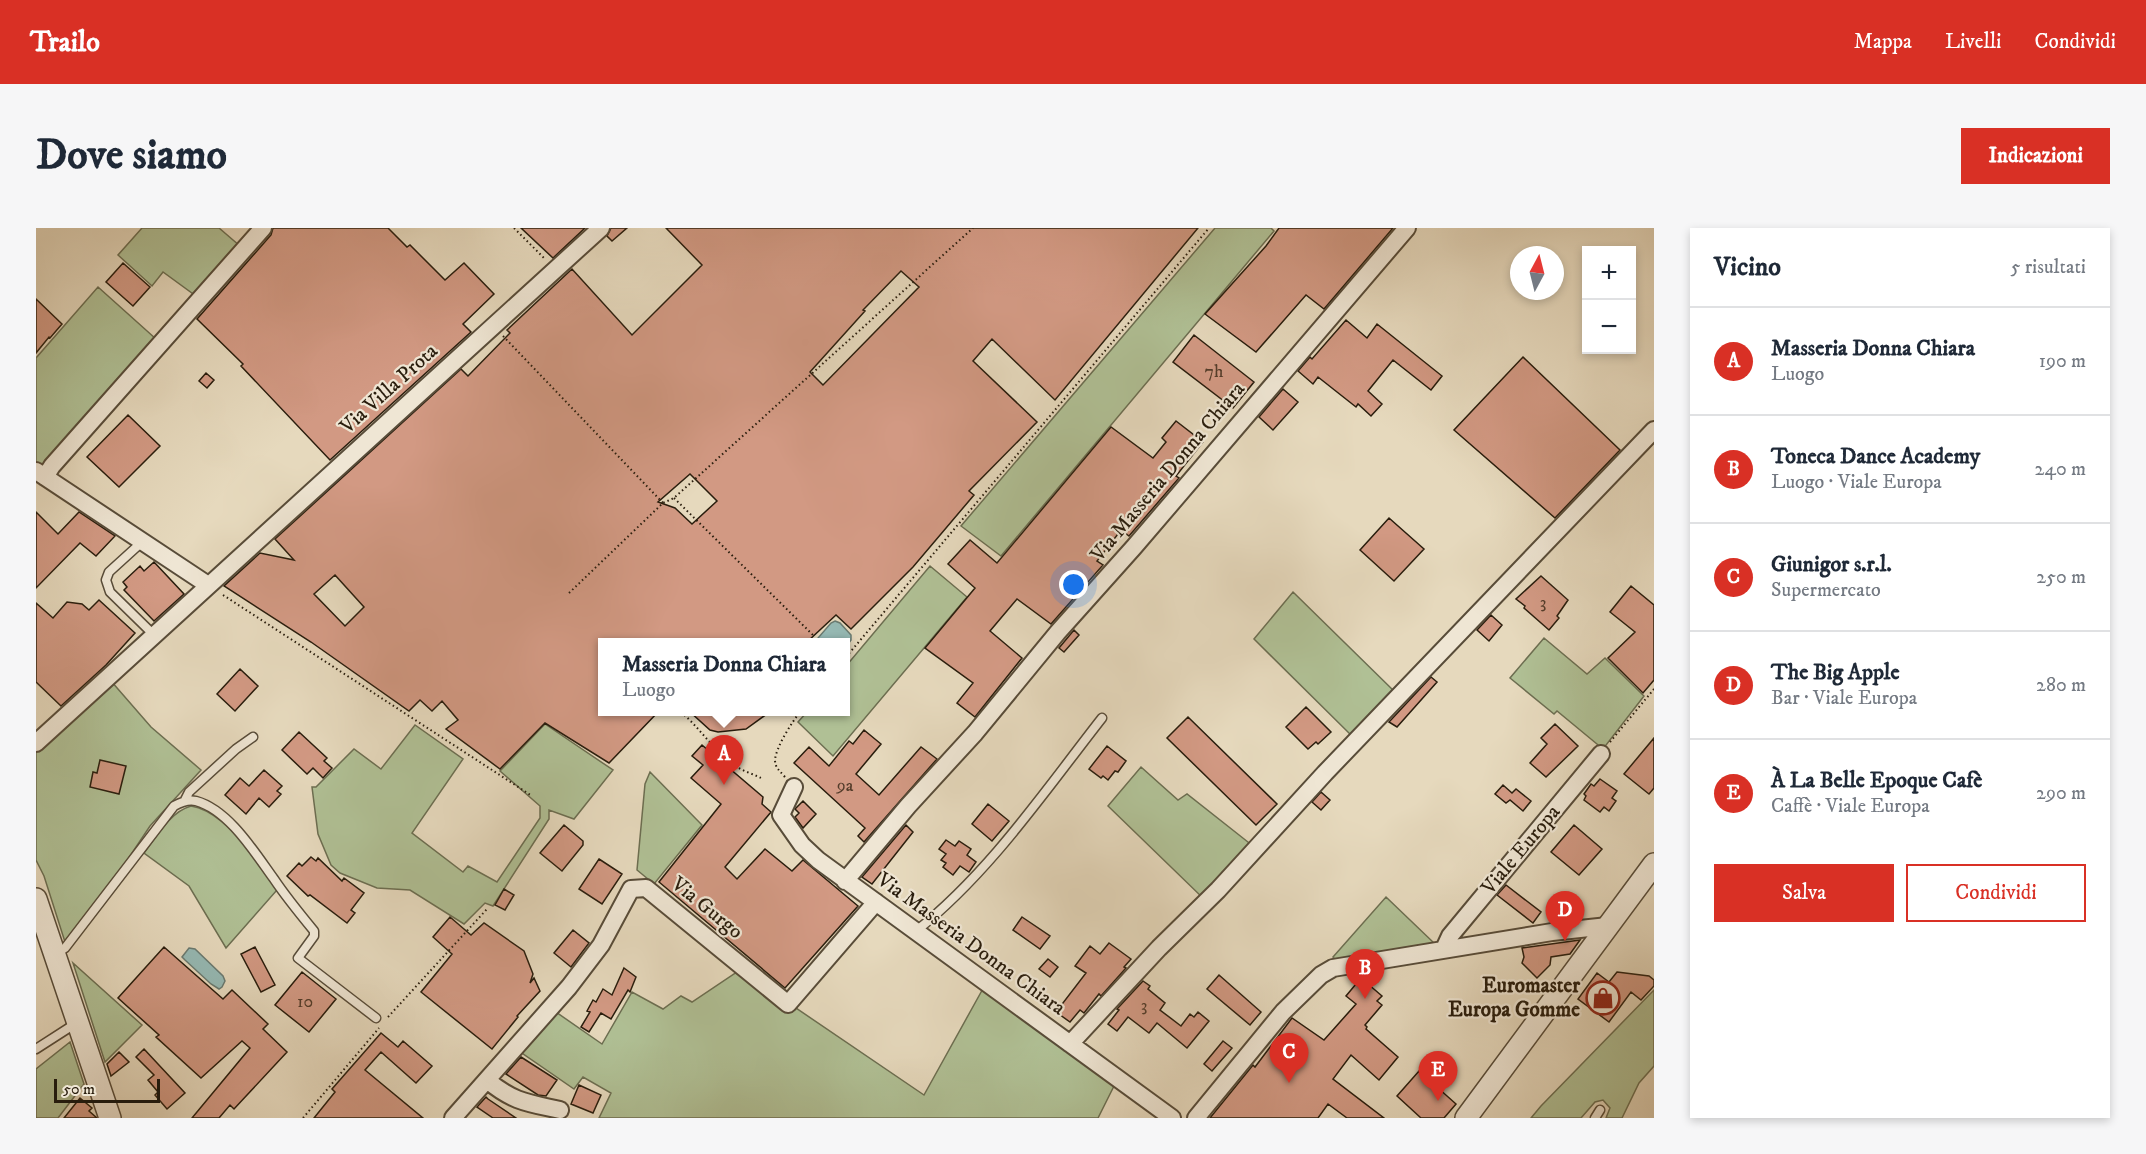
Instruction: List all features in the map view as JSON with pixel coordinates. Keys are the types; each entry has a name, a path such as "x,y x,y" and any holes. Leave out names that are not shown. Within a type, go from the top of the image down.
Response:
{"street":[{"path":"208,585 40,474 52,466 263,228"},
{"name":"Via Villa Prota","path":"36,742 601,228"},
{"name":"Via Masseria Donna Chiara","path":"845,881 908,806 975,733 1058,633 1407,228"},
{"name":"Via Masseria Donna Chiara","path":"1070,1044 1654,430"},
{"name":"Viale Europa","path":"1444,949 1450,936 1601,754"},
{"name":"Via Masseria Donna Chiara","path":"794,787 782,809 781,816 802,845 845,881 1172,1118"},
{"path":"1466,1118 1654,864"},
{"name":"Via Gurgo","path":"453,1118 569,987 595,953 632,889 646,888 788,1004 876,903"},
{"path":"36,899 110,1118"},
{"path":"1196,1118 1282,1012 1321,975 1333,968 1552,932 1608,926"},
{"path":"487,1080 503,1094 520,1102 560,1110"}],"lane":[{"path":"142,542 109,572 106,580 110,592 154,635"},
{"path":"916,931 954,898 990,861 1102,717"},
{"path":"185,800 189,792 236,749 253,737"},
{"path":"56,954 65,948 157,825 174,806 185,800 195,800 210,807 235,828 255,851 273,879 314,931 314,936 298,958 376,1018"},
{"path":"36,1049 78,1022"},
{"path":"1595,1118 1600,1110"}],"path":[{"path":"514,228 555,269"},
{"path":"569,593 663,503 675,498 973,228"},
{"path":"850,652 1209,228"},
{"path":"493,325 663,503"},
{"path":"675,498 685,511 814,636"},
{"path":"208,585 532,796"},
{"path":"1601,754 1654,689"},
{"path":"686,716 709,742 736,766 761,778"},
{"path":"794,787 777,769 775,759 797,716"},
{"path":"303,1118 382,1024 487,909"}],"green space":[{"path":"142,228 219,228 240,246 196,296 163,272 152,286 118,255"},
{"path":"1215,228 1271,228 1274,231 1001,556 961,526"},
{"path":"98,287 156,339 45,469 36,463 36,358"},
{"path":"930,566 967,597 833,756 798,722 803,716 850,716 850,661"},
{"path":"1293,592 1397,694 1355,739 1254,639"},
{"path":"1544,638 1587,674 1605,658 1644,696 1603,749 1557,711 1554,714 1510,678"},
{"path":"111,681 151,727 201,770 150,826 116,877 65,942 44,876 36,860 36,748"},
{"path":"545,724 613,770 574,819 549,810 549,819 493,906 485,903 464,924 410,890 377,888 340,873 331,865 318,834 312,787 316,787 354,749 381,769 415,725 463,759 412,833 463,872 468,866 497,882 540,818 540,806 500,771"},
{"path":"1141,767 1178,800 1187,794 1253,846 1205,900 1108,806"},
{"path":"650,772 702,825 654,884 637,870 645,784"},
{"path":"191,806 204,810 229,828 251,853 277,890 226,948 189,886 144,853 170,819"},
{"path":"1386,897 1434,943 1339,964 1333,957"},
{"path":"73,963 142,1025 105,1062"},
{"path":"740,970 924,1095 985,985 1116,1082 1098,1118 599,1118 611,1093 583,1077 574,1089 519,1051 553,1010 602,1044 632,992 663,1009 681,996 692,1002"},
{"path":"1654,990 1654,1066 1639,1083 1622,1118 1606,1118 1610,1108 1603,1100 1595,1102 1581,1118 1531,1118 1541,1106"},
{"path":"70,1042 84,1084 58,1118 36,1118 36,1069"}],"water":[{"path":"835,621 840,623 851,635 850,641 850,638 818,638"},
{"path":"189,948 195,949 223,976 225,981 222,987 219,989 211,984 182,957"}],"building":[{"path":"273,228 388,228 407,247 410,245 445,280 464,263 494,294 463,324 471,332 330,460 241,366 243,364 197,319 271,235"},
{"path":"521,228 585,228 553,258"},
{"path":"611,228 627,228 612,241 607,236"},
{"path":"666,228 1198,228 1055,400 992,339 973,361 1037,422 969,491 974,495 913,567 851,629 836,615 811,638 598,638 598,716 654,716 609,763 545,723 500,769 446,729 458,720 442,701 432,711 420,700 409,711 311,642 224,586 260,553 294,560 275,539 461,369 468,376 510,333 507,330 572,269 632,335 702,265","holes":["901,271 919,287 823,385 810,372 865,311 863,310","690,474 717,501 692,524 675,508 658,502","335,575 364,607 345,626 314,594"]},
{"path":"1279,228 1393,228 1324,309 1306,295 1256,352 1205,314 1266,246"},
{"path":"123,263 150,287 133,306 106,282"},
{"path":"36,299 62,324 36,353"},
{"path":"1346,320 1367,338 1377,324 1442,376 1431,390 1393,360 1368,391 1382,404 1371,416 1358,404 1356,407 1318,377 1313,384 1298,371 1310,357 1312,359"},
{"path":"1194,335 1254,382 1233,408 1173,362"},
{"path":"1523,357 1620,450 1555,518 1454,430"},
{"path":"206,373 214,380 207,388 199,381"},
{"path":"1283,389 1298,402 1273,430 1259,417"},
{"path":"128,415 160,446 119,487 87,457"},
{"path":"1176,421 1203,442 1176,476 1179,478 1129,536 1121,530 1097,561 1103,565 1051,624 1017,599 990,631 1022,658 975,717 957,703 973,683 925,648 975,588 948,564 970,540 997,563 1111,427 1153,458 1166,442 1162,438"},
{"path":"36,512 58,534 79,512 115,536 96,556 80,543 36,588"},
{"path":"1389,518 1424,549 1394,581 1360,550"},
{"path":"154,562 184,594 154,621 124,590 127,587 123,582 140,566 144,571"},
{"path":"1541,576 1568,600 1557,616 1559,618 1549,630 1516,599"},
{"path":"1631,586 1654,605 1654,680 1643,693 1608,658 1635,632 1610,612"},
{"path":"99,600 135,633 106,665 61,706 36,682 36,603 53,618 67,602 82,604 89,610"},
{"path":"1491,615 1502,625 1489,641 1477,630"},
{"path":"1074,630 1079,635 1064,652 1059,648"},
{"path":"240,669 258,686 235,711 217,694"},
{"path":"1431,677 1437,682 1397,727 1389,722"},
{"path":"1306,707 1331,732 1318,744 1316,742 1308,749 1286,727"},
{"path":"695,716 764,716 746,729 718,732 710,730"},
{"path":"1188,717 1277,804 1256,825 1167,738"},
{"path":"1555,724 1578,746 1546,777 1530,763 1547,744 1541,738"},
{"path":"864,730 881,744 856,774 879,795 921,747 937,759 864,842 858,836 865,828 794,763 809,747 829,766 849,741 853,744"},
{"path":"299,732 327,758 324,761 332,768 323,778 313,768 307,774 282,750"},
{"path":"1654,738 1654,788 1649,794 1624,774"},
{"path":"702,745 763,797 762,804 771,812 725,867 737,879 765,849 792,871 803,860 858,906 785,988 659,882 721,804 691,778 703,765 692,756"},
{"path":"1107,746 1126,761 1108,780 1089,769"},
{"path":"100,760 126,766 119,794 90,787 93,772 97,773"},
{"path":"264,770 282,786 277,791 281,794 269,807 259,798 246,814 225,795 240,778 249,786"},
{"path":"1600,779 1617,791 1612,798 1616,801 1609,811 1604,807 1600,812 1584,800 1586,796 1584,794 1591,784 1594,786"},
{"path":"1503,785 1512,793 1516,789 1531,801 1523,811 1510,800 1506,803 1495,794"},
{"path":"1321,792 1330,800 1321,810 1312,802"},
{"path":"803,801 816,814 803,828 795,817 799,813 795,809"},
{"path":"988,804 1009,821 992,841 972,824"},
{"path":"564,825 583,841 583,845 562,871 540,853"},
{"path":"906,825 913,832 872,884 862,877"},
{"path":"1574,825 1602,849 1579,875 1551,852"},
{"path":"946,840 955,846 959,841 971,849 967,855 976,862 969,872 960,866 953,875 943,867 946,863 941,860 946,854 939,849"},
{"path":"311,857 316,861 318,858 342,881 344,878 364,893 351,910 355,913 347,923 310,895 308,896 287,876 299,863 302,866"},
{"path":"599,859 622,874 602,904 579,889"},
{"path":"1506,885 1541,912 1533,923 1497,895"},
{"path":"504,889 514,895 505,910 495,905"},
{"path":"450,917 471,935 484,923 524,951 533,974 530,983 534,978 540,991 492,1049 421,992 452,954 433,937"},
{"path":"1022,917 1050,936 1040,949 1013,930"},
{"path":"573,930 589,943 571,967 554,953"},
{"path":"1580,940 1570,954 1551,957 1550,965 1537,978 1522,963 1524,957 1522,948"},
{"path":"1109,943 1131,959 1101,996 1099,994 1084,1013 1080,1010 1070,1022 1056,1012 1086,973 1075,966 1090,946 1100,954"},
{"path":"164,947 223,999 232,990 268,1024 263,1029 287,1052 234,1109 230,1105 219,1118 192,1118 250,1048 242,1041 201,1078 156,1037 159,1035 118,998"},
{"path":"255,947 275,985 261,992 241,954"},
{"path":"1048,959 1058,967 1050,977 1039,969"},
{"path":"624,968 636,977 630,992 628,990 611,1019 601,1013 589,1032 581,1027 590,1012 587,1011 593,1000 596,1002 603,989 612,995"},
{"path":"302,972 336,999 309,1032 275,1005"},
{"name":"Euromaster Europa Gomme","path":"1617,972 1649,976 1654,980 1654,986 1641,1000 1631,992 1609,1022 1578,999 1597,973 1609,982"},
{"path":"1219,975 1261,1012 1250,1025 1207,989"},
{"path":"1361,978 1382,996 1377,1001 1382,1005 1365,1025 1366,1029 1398,1057 1379,1080 1351,1055 1333,1079 1384,1118 1347,1118 1328,1104 1318,1118 1210,1118 1253,1065 1255,1067 1292,1018 1324,1040 1356,1004 1346,996"},
{"path":"1143,981 1150,986 1148,989 1165,1003 1160,1010 1181,1026 1190,1014 1194,1017 1198,1012 1209,1021 1187,1048 1157,1023 1149,1033 1128,1017 1117,1031 1108,1024 1119,1010 1117,1009"},
{"path":"381,1033 398,1047 403,1041 432,1066 416,1083 381,1052 365,1070 423,1118 314,1118 335,1092 332,1089"},
{"path":"1223,1041 1232,1048 1212,1071 1204,1064"},
{"path":"144,1049 185,1093 167,1109 155,1095 158,1092 148,1080 154,1075 136,1057"},
{"path":"119,1052 129,1062 111,1076 107,1064"},
{"path":"521,1057 557,1080 546,1096 538,1095 506,1074"},
{"path":"1419,1071 1456,1104 1444,1118 1421,1118 1397,1096"},
{"path":"579,1085 601,1095 593,1113 571,1104"},
{"path":"486,1097 516,1118 493,1118 477,1107"},
{"path":"80,1098 92,1108 89,1111 97,1118 64,1118"}],"place":[{"name":"Masseria Donna Chiara","path":"724,785"},
{"name":"The Big Apple","path":"1565,941"},
{"name":"Euromaster Europa Gomme","path":"1603,998"},
{"name":"Toneca Dance Academy","path":"1365,999"},
{"name":"Giunigor s.r.l.","path":"1289,1083"},
{"name":"À La Belle Epoque Cafè","path":"1438,1101"}]}
